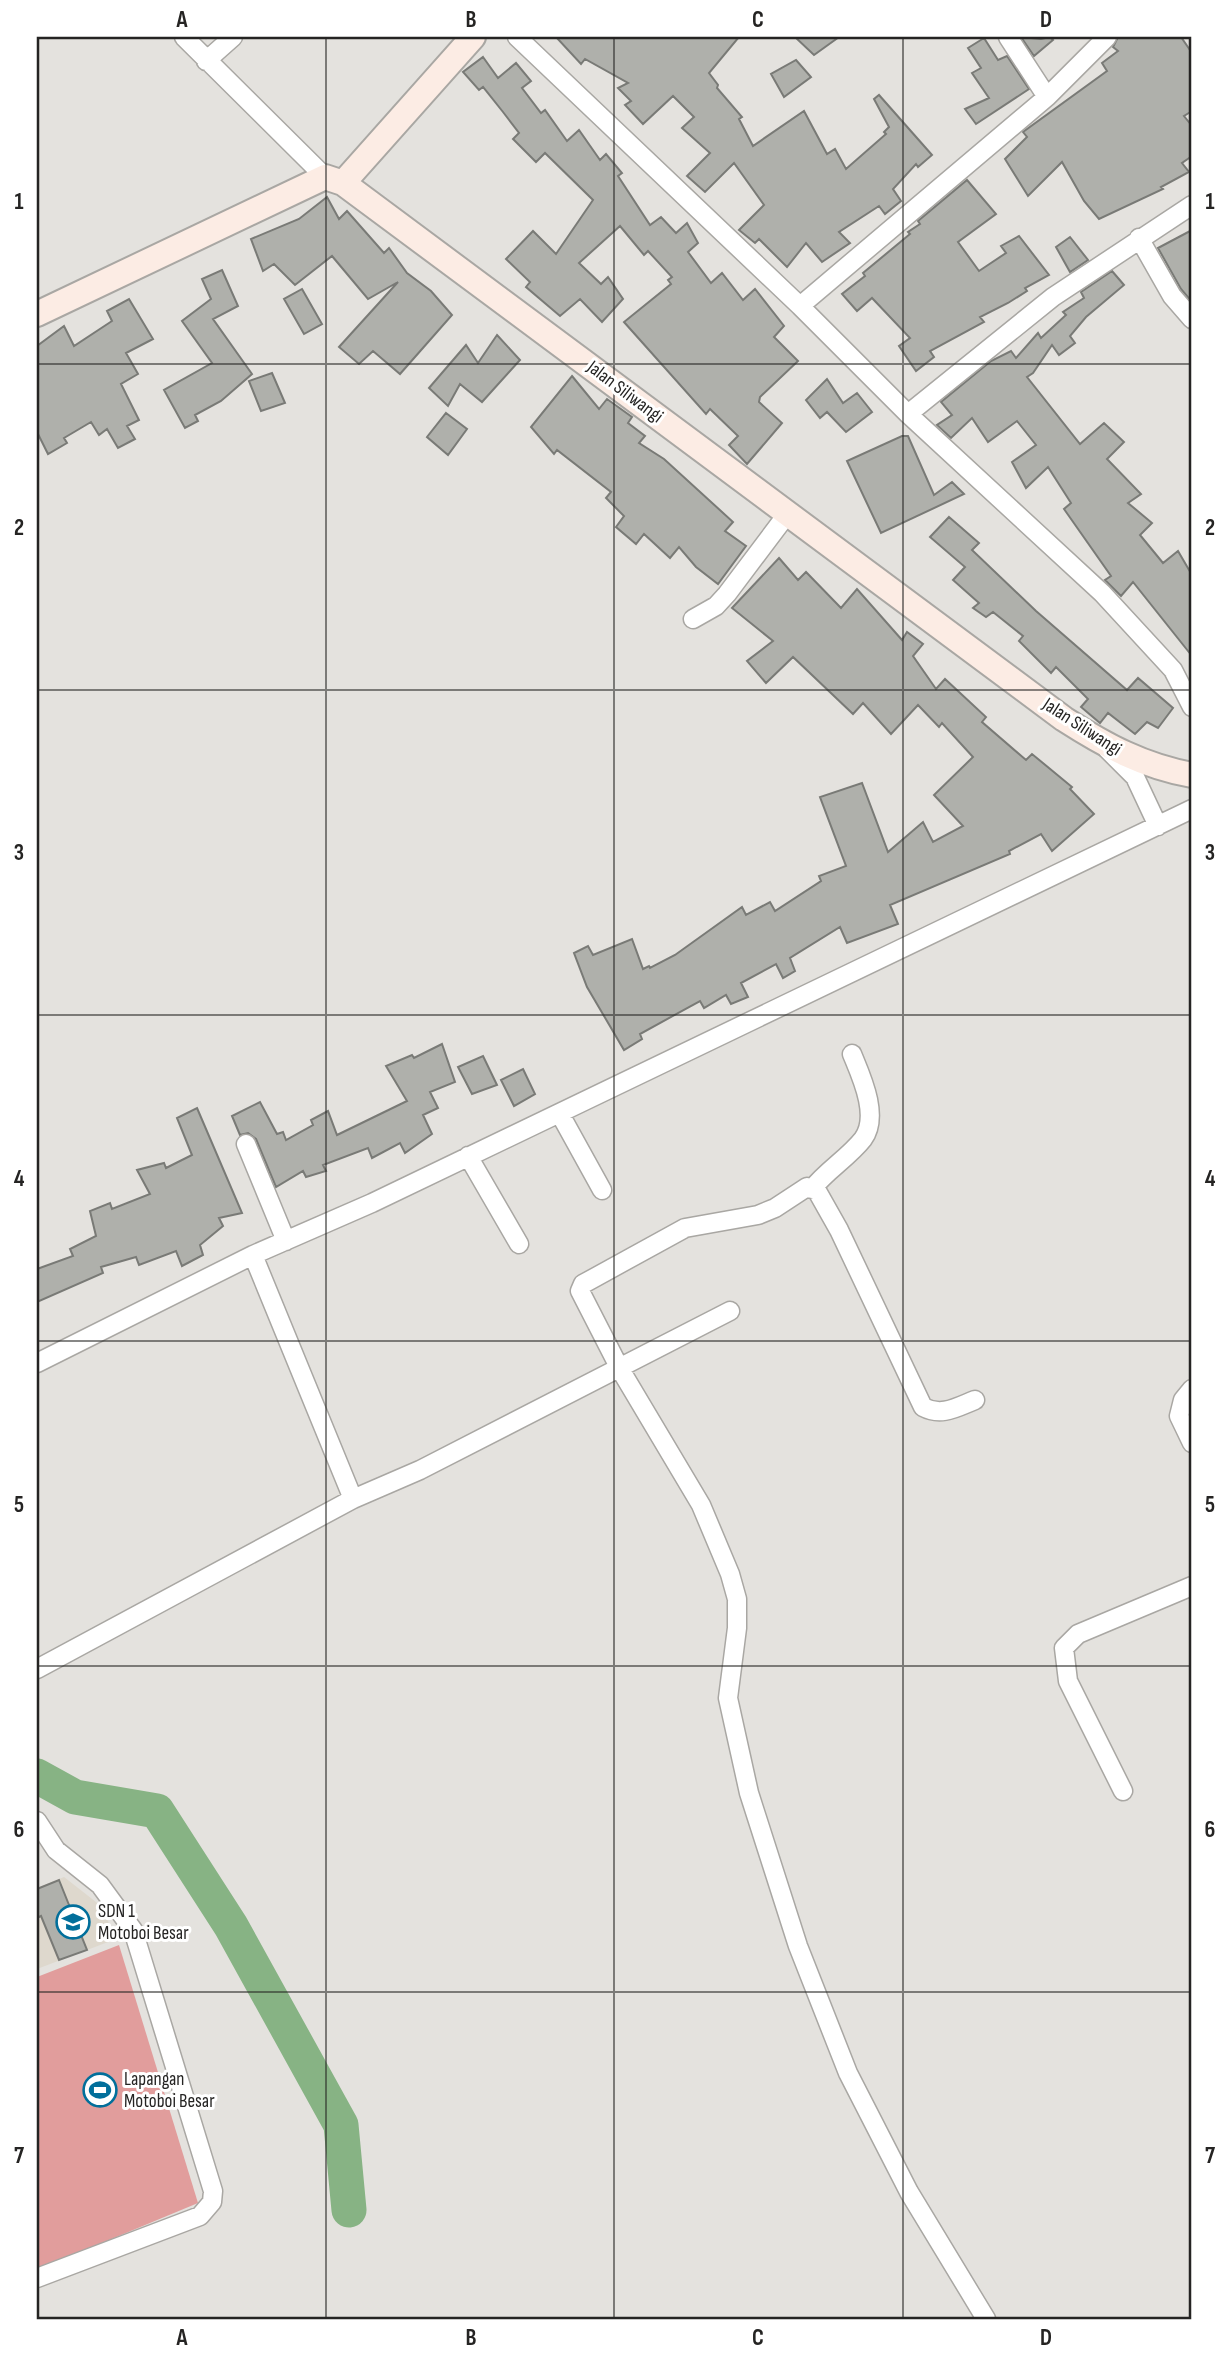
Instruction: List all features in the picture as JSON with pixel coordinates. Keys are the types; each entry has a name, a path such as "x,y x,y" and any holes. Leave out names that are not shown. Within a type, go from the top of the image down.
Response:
{"main road":[{"path":"39,310 334,180 473,37"},
{"name":"Jalan Siliwangi","path":"334,180 1103,745 1140,762 1192,775"}],"street":[{"path":"184,37 206,61 334,180"},
{"path":"206,61 233,37"},
{"path":"517,37 800,306 908,414 1102,593 1173,670 1192,707"},
{"path":"1008,37 1047,97"},
{"path":"800,306 1047,97 1107,37"},
{"path":"908,414 1053,297 1192,205"},
{"path":"1139,238 1172,296 1192,319"},
{"path":"693,619 716,606 727,594 788,513"},
{"path":"1103,745 1135,777 1158,826"},
{"path":"37,1363 253,1255 560,1114 1192,809"},
{"path":"812,1189 826,1171 863,1138 868,1129 864,1081 852,1054"},
{"path":"560,1114 602,1190"},
{"path":"246,1144 286,1241"},
{"path":"468,1156 519,1244"},
{"path":"975,1400 946,1412 934,1413 923,1407 839,1230 817,1191 807,1187 775,1208 758,1215 685,1228 583,1284 580,1290 620,1369 701,1505 730,1574 737,1599 737,1618 728,1698 748,1793 797,1946 854,2085 909,2192 986,2319"},
{"path":"253,1255 353,1499"},
{"path":"37,1669 353,1499 376,1491 730,1311"},
{"path":"1192,1389 1183,1400 1179,1416 1192,1443"},
{"path":"1123,1791 1068,1681 1064,1648 1078,1634 1192,1586"},
{"path":"37,1821 56,1850 100,1885 133,1930 213,2191 212,2202 200,2216 37,2278"}],"shaded area":[{"name":"SDN 1 Motoboi Besar","path":"64,1877 101,1906 116,1939 37,1969 37,1888"},
{"name":"Lapangan Motoboi Besar","path":"119,1945 198,2203 37,2270 37,1977"}],"building":[{"path":"556,37 739,37 709,73 718,85 717,88 742,117 739,119 753,146 804,111 827,154 835,149 846,169 886,134 884,132 889,127 874,99 879,95 932,155 918,167 916,164 893,189 901,201 885,214 879,206 839,232 850,243 822,262 806,243 787,267 759,239 755,243 739,230 764,205 734,163 705,192 687,176 710,153 682,128 694,117 673,96 643,124 625,105 631,101 618,88 628,83 585,59 581,64"},
{"path":"795,37 839,37 814,55"},
{"path":"1021,37 1050,37 1053,40 1034,56"},
{"path":"1118,37 1181,37 1192,53 1192,111 1184,116 1192,126 1192,156 1182,163 1189,172 1161,187 1163,189 1099,219 1084,201 1062,162 1028,196 1005,159 1027,137 1023,132 1107,71 1102,63 1118,51 1113,47"},
{"path":"984,38 998,60 1007,56 1029,89 976,124 965,109 989,98 972,73 981,68 968,48"},
{"path":"483,57 498,78 516,63 531,81 522,88 541,113 545,110 567,141 579,130 600,160 606,154 622,173 618,176 650,225 661,217 676,233 687,223 698,243 688,252 711,283 722,273 743,300 755,289 784,326 774,337 798,361 760,397 759,402 782,423 747,464 729,445 738,436 710,409 706,414 624,322 671,284 668,280 672,277 648,251 644,255 620,226 579,263 601,284 608,277 623,299 602,322 580,299 560,316 526,287 530,282 506,259 533,231 556,254 593,200 545,153 536,162 513,139 519,133 483,87 479,90 463,72"},
{"path":"796,60 811,77 784,97 771,74"},
{"path":"967,180 996,214 958,242 979,271 1006,253 1001,246 1019,236 1049,275 1025,288 1027,291 1008,303 980,317 984,322 930,351 934,357 916,371 899,346 910,338 872,298 857,311 842,294 910,234 908,232 920,224 918,221"},
{"path":"327,197 339,219 347,211 384,253 389,248 407,273 431,291 452,315 400,374 373,351 359,364 339,347 398,282 368,299 332,256 295,285 274,264 263,271 251,239 299,219"},
{"path":"1192,230 1192,302 1181,289 1158,248"},
{"path":"1070,237 1088,260 1070,272 1056,247"},
{"path":"222,270 238,306 213,319 252,374 221,401 195,415 198,421 185,428 164,390 212,363 182,321 211,299 202,279"},
{"path":"1112,271 1124,285 1086,317 1070,336 1075,343 1059,355 1052,345 1033,373 1027,377 1080,444 1104,423 1124,442 1107,459 1141,494 1128,503 1152,523 1140,535 1163,563 1178,551 1192,575 1192,656 1133,582 1121,596 1105,580 1111,576 1064,509 1071,503 1048,467 1026,488 1012,462 1036,445 1017,421 988,442 972,418 951,438 937,425 952,415 941,402 991,361 1011,351 1016,358 1038,333 1041,338 1066,315 1063,312 1084,298 1081,292"},
{"path":"302,289 322,324 304,334 284,299"},
{"path":"129,299 153,339 126,353 138,374 121,384 139,420 127,426 135,439 118,448 107,429 99,435 91,422 64,438 67,443 48,454 37,432 37,346 64,326 74,346 112,321 107,311"},
{"path":"497,335 520,360 482,402 460,384 448,406 429,388 466,345 478,363"},
{"path":"272,373 285,403 261,411 249,381"},
{"path":"572,376 599,409 607,399 632,417 628,423 645,436 639,443 664,459 733,522 725,531 746,546 718,584 696,567 679,547 670,558 644,534 636,544 616,527 624,516 606,498 611,492 557,450 554,454 531,427"},
{"path":"827,379 843,403 857,393 872,412 846,432 827,412 820,418 806,400"},
{"path":"446,413 467,429 448,455 427,437"},
{"path":"902,436 908,436 934,495 952,482 964,494 881,533 847,461"},
{"path":"949,517 979,543 972,550 1036,611 1127,690 1138,678 1173,708 1158,728 1147,722 1135,734 1108,713 1100,723 1081,707 1088,699 1056,667 1051,673 1019,641 1023,636 993,612 986,617 973,608 979,603 953,580 965,567 930,537"},
{"path":"779,558 798,580 806,572 841,608 857,589 902,640 907,632 923,644 913,656 936,689 945,679 986,717 982,722 1026,760 1032,754 1072,787 1070,789 1094,814 1052,851 1041,834 1009,851 1010,854 890,905 898,924 847,943 840,927 790,958 795,971 783,978 776,964 741,983 748,997 731,1004 726,995 704,1008 700,1001 640,1034 642,1039 624,1050 587,987 574,953 588,946 593,955 632,939 643,969 649,966 650,968 675,955 742,907 746,915 770,902 775,911 821,881 819,876 846,866 820,797 862,783 888,852 923,822 933,842 963,826 934,795 973,757 942,723 939,727 918,705 891,734 863,703 853,714 793,657 766,683 747,661 773,641 732,608"},
{"path":"442,1044 455,1082 430,1092 438,1108 423,1115 432,1134 405,1153 400,1143 372,1158 368,1148 323,1165 326,1171 306,1177 303,1171 276,1187 256,1139 248,1133 240,1135 232,1116 260,1102 277,1134 283,1132 286,1140 313,1125 311,1120 328,1111 337,1135 407,1101 386,1066 412,1055 414,1058"},
{"path":"483,1056 497,1085 472,1094 458,1067"},
{"path":"523,1069 535,1094 514,1106 501,1080"},
{"path":"197,1108 242,1213 219,1218 223,1226 200,1245 203,1255 182,1266 176,1251 139,1265 136,1257 101,1267 103,1273 37,1302 37,1269 73,1256 70,1249 96,1236 90,1211 110,1203 112,1209 150,1194 137,1170 164,1163 166,1168 192,1155 177,1118"},
{"name":"SDN 1 Motoboi Besar","path":"59,1880 87,1950 59,1960 41,1916 37,1918 37,1889"}],"waterway":[{"path":"37,1776 75,1797 157,1811 231,1926 341,2125 349,2210"}],"place":[{"name":"SDN 1 Motoboi Besar","path":"73,1922"},
{"name":"Lapangan Motoboi Besar","path":"100,2090"}]}
